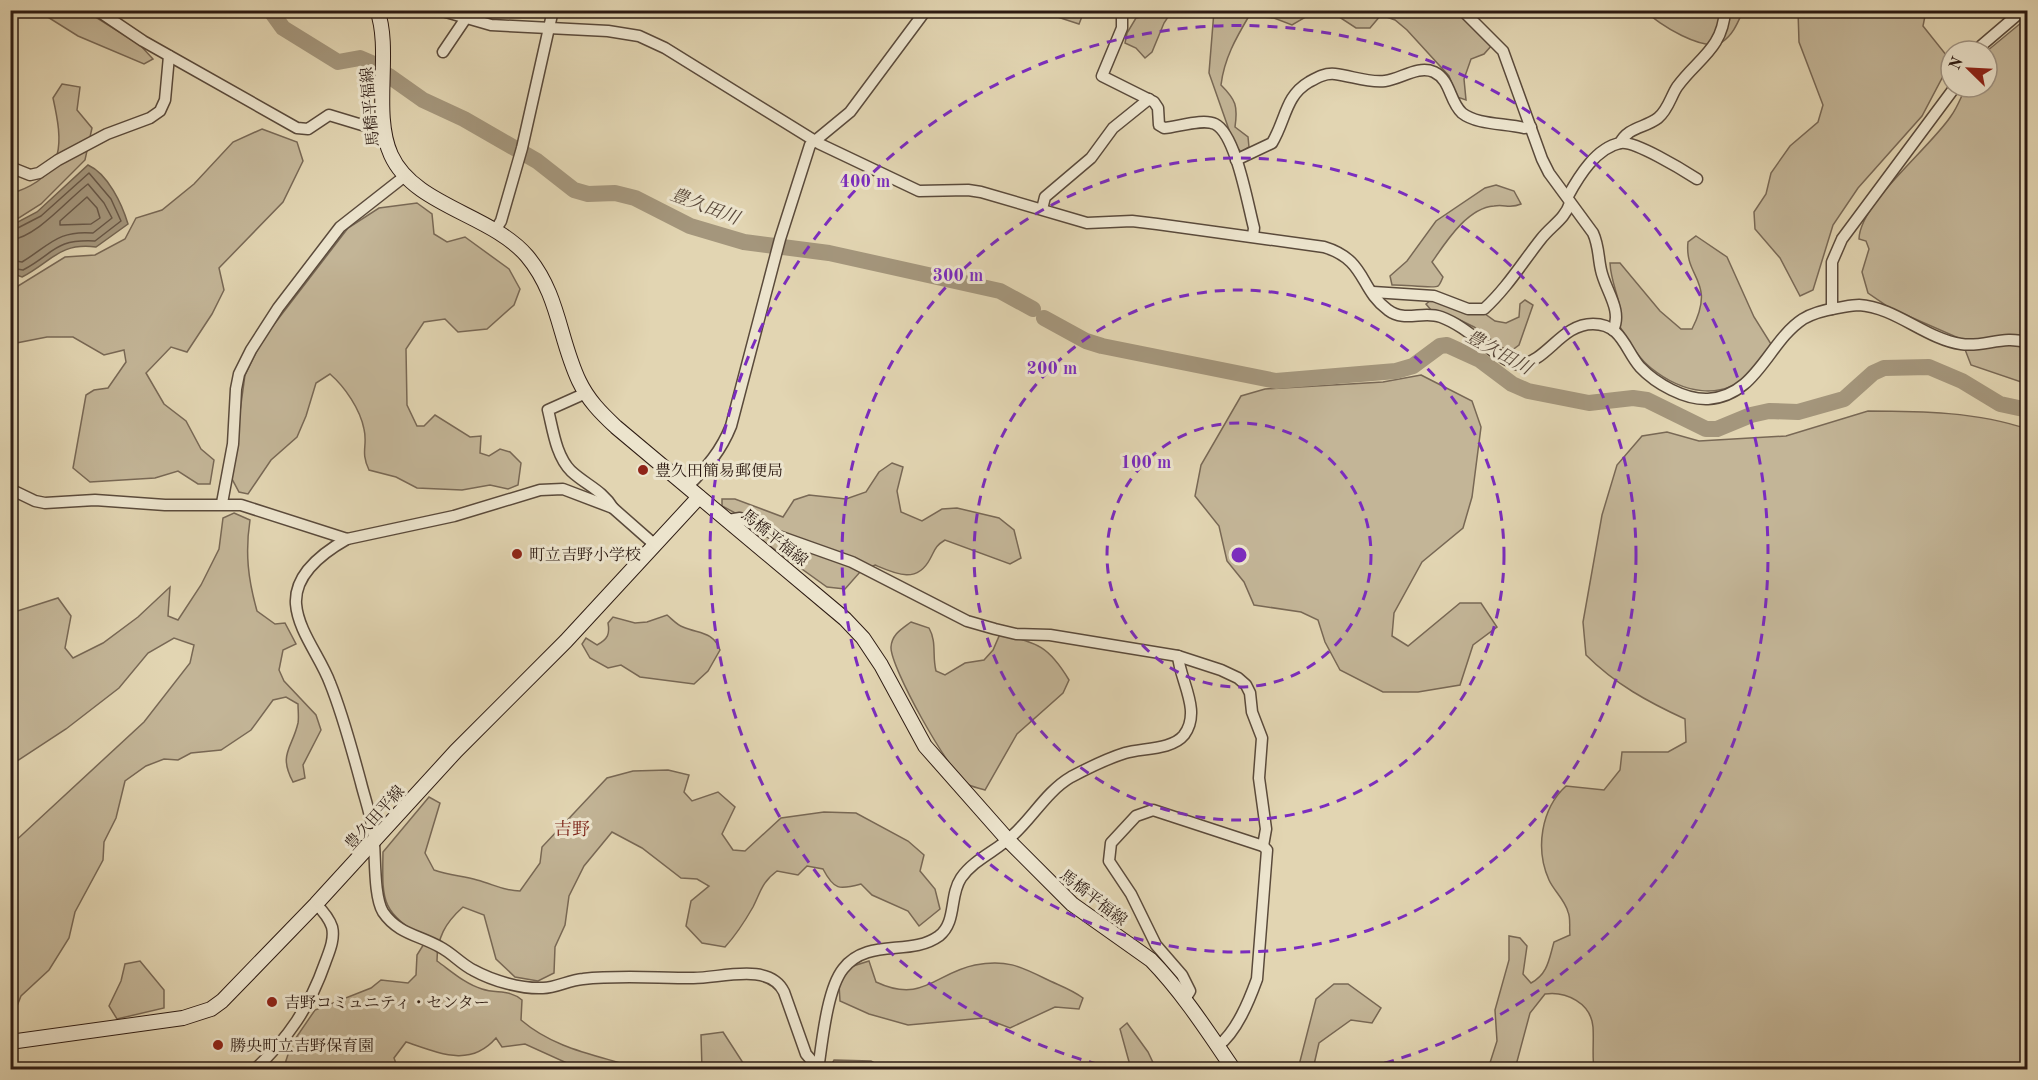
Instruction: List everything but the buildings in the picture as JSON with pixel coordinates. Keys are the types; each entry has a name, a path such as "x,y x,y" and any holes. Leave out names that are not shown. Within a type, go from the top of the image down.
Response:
{"main road":[{"name":"馬橋平福線","path":"377,10 384,125 391,155 405,176 429,194 496,229 526,255 541,274 558,311 572,361 586,393 603,415 817,593 863,638 925,746 1008,840 1072,904 1151,960 1185,999 1234,1070"},
{"name":"豊久田平線","path":"10,1042 176,1019 211,1009 239,986 456,751 566,641 699,496"}],"street":[{"path":"97,10 169,56 297,128 308,129 329,115 372,128 384,125"},
{"path":"439,10 491,25 608,31 639,36 665,48 772,116 842,156 919,191 968,190 1087,223 1132,221 1253,236 1337,251 1349,258 1388,310 1406,317 1424,314 1443,317 1473,333 1505,359 1519,365 1538,357 1557,340 1581,325 1594,324 1619,334 1640,367 1656,380 1687,397 1711,399 1737,390 1750,380 1802,320 1832,309 1858,305 1869,307 1960,344 2005,338 2028,343"},
{"path":"496,229 501,221 521,151 553,10"},
{"path":"688,486 724,446 806,152 815,140 849,111 926,10"},
{"path":"1122,10 1122,28 1102,76 1149,99 1158,108 1157,120 1164,128 1214,123 1225,135 1236,160 1254,228 1253,236"},
{"path":"1462,10 1500,46 1549,173 1598,244 1601,270 1618,317 1613,330"},
{"path":"1373,292 1434,296 1468,309 1484,309 1510,281 1543,236 1563,217 1569,199 1587,166 1603,152 1620,143 1634,129 1659,118 1679,84 1715,45 1723,27 1725,10"},
{"path":"1989,39 2024,10"},
{"path":"443,52 466,18"},
{"path":"10,167 30,175 39,173 58,160 107,134 150,118 160,111 165,100 169,56"},
{"path":"1236,160 1272,143 1289,100 1297,89 1320,75 1333,74 1387,81 1420,70 1432,71 1444,79 1460,111 1469,117 1524,128 1531,127"},
{"path":"1042,209 1045,197 1091,158 1113,128 1149,99"},
{"path":"1832,309 1832,262 1842,239 1946,99"},
{"path":"1620,143 1633,145 1696,179"},
{"path":"222,503 233,444 236,389 239,374 251,350 278,308 340,227 405,176"},
{"path":"586,393 548,410 559,453 571,471 605,495 613,508 655,545"},
{"path":"10,489 35,501 45,503 94,500 165,505 222,503 255,508 289,523 347,539 404,529 554,488 576,493 613,508"},
{"path":"728,520 740,518 776,535 852,562 967,621 1016,634 1050,635 1178,656 1221,670 1246,685 1255,722 1262,738 1259,756 1266,829 1263,846"},
{"path":"347,539 309,567 299,588 296,603 300,620 330,682 349,739 374,842 378,903 393,925 410,935 439,946 472,970 505,982 544,988 580,979 622,976 695,978 738,973 754,975 781,985 806,1054 818,1069"},
{"path":"818,1069 834,988 844,968 855,957 868,951 910,947 938,937 946,930 950,921 952,899 960,880 967,871 1008,840 1067,779 1125,753 1177,742 1186,733 1190,719 1190,700 1178,656"},
{"path":"1185,999 1190,991 1182,975 1156,945 1131,894 1109,861 1111,843 1137,816 1153,810 1263,846 1267,850 1268,861 1257,979 1251,995 1226,1040 1218,1046"},
{"path":"254,1070 289,1034 309,1004 320,979 332,944 332,929 325,914 316,904"}],"shaded area":[{"path":"1047,10 1091,11 1083,14 1079,24 1048,14"},
{"path":"38,11 86,11 140,45 153,59 144,64 78,36"},
{"path":"1156,11 1172,11 1164,23 1152,52 1145,58 1136,48 1125,43 1127,33 1136,18 1153,15"},
{"path":"1214,11 1316,11 1292,25 1274,18 1249,16 1240,32 1231,49 1221,85 1235,104 1235,127 1248,137 1249,147 1241,152 1234,144 1209,73"},
{"path":"1330,11 1458,11 1492,45 1484,54 1471,59 1464,79 1466,100 1457,97 1449,76 1395,20 1381,15 1370,28 1356,28"},
{"path":"1646,11 1743,11 1735,28 1722,42 1704,44 1682,36 1660,23"},
{"path":"1798,11 1926,11 1923,26 1939,46 1939,84 1922,116 1858,188 1833,225 1813,290 1800,296 1780,258 1755,229 1754,212 1766,194 1771,173 1790,146 1818,122 1823,105 1799,42"},
{"path":"2027,18 2027,384 1971,365 1961,339 1890,308 1868,293 1862,272 1869,249 1866,241 1859,239 1862,225 1871,209 1897,176 1941,129 1960,99 1999,99 1999,41"},
{"path":"62,84 80,87 77,110 92,128 85,160 41,204 11,223 11,189 16,192 32,185 44,176 57,155 59,143 53,98"},
{"path":"262,129 297,142 303,161 283,202 219,268 224,290 212,314 187,352 171,347 146,373 164,404 186,421 201,449 214,460 210,484 198,484 178,471 155,478 90,482 73,468 86,395 94,390 108,388 126,362 124,350 104,355 73,337 47,337 11,344 11,307 18,286 65,257 95,255 125,239 136,218 162,210 194,184 233,142"},
{"path":"1496,185 1514,191 1521,204 1484,208 1466,219 1432,262 1443,277 1439,285 1431,287 1392,285 1390,276 1407,261 1436,221 1485,188"},
{"path":"417,203 432,214 434,234 447,242 465,237 509,269 520,289 514,305 487,329 458,332 445,319 424,322 406,349 407,405 417,426 424,426 435,415 470,437 481,436 480,453 489,456 500,449 510,452 521,463 518,485 508,489 490,485 462,490 417,488 396,477 369,470 365,458 364,429 359,414 341,385 330,374 316,383 297,437 271,460 248,494 239,492 231,477 245,375 262,340 348,228 379,208"},
{"path":"1696,236 1727,257 1754,317 1771,344 1752,372 1728,388 1715,391 1702,391 1676,383 1663,377 1642,359 1620,327 1619,303 1611,272 1610,263 1620,263 1660,311 1681,329 1692,329 1699,313 1701,300 1701,290 1688,254 1688,242"},
{"path":"1431,300 1469,313 1485,314 1495,321 1506,323 1519,317 1520,304 1525,300 1533,305 1519,345 1511,351 1501,347 1474,327 1454,317 1431,310 1426,304"},
{"path":"1421,375 1472,401 1481,427 1472,497 1463,528 1422,562 1394,613 1392,636 1408,646 1460,603 1481,603 1497,627 1473,645 1460,685 1418,692 1383,692 1340,670 1325,642 1318,620 1301,612 1254,605 1244,582 1227,561 1219,526 1195,496 1201,465 1241,396 1265,389 1383,382"},
{"path":"1868,411 1928,412 1969,416 2027,429 2027,1069 1800,1070 1796,1065 1787,1070 1594,1069 1593,1027 1588,1011 1569,997 1545,994 1530,1013 1515,1069 1488,1069 1497,1041 1495,1010 1509,960 1509,936 1520,938 1527,946 1523,974 1531,983 1544,971 1554,942 1570,935 1569,914 1549,880 1542,855 1543,830 1551,806 1566,786 1604,790 1620,770 1622,752 1668,752 1686,742 1685,719 1632,691 1608,675 1586,655 1583,622 1602,515 1617,465 1642,436 1667,432 1699,441 1786,436"},
{"path":"892,463 903,467 897,491 901,512 922,521 942,509 957,508 999,518 1014,530 1021,558 1010,564 945,540 937,546 925,567 919,572 898,574 875,565 860,572 845,589 827,587 749,531 741,516 722,506 722,499 735,499 783,517 794,500 809,495 846,499 866,492 879,472"},
{"path":"234,513 250,520 248,566 257,611 275,624 285,623 296,644 283,650 279,670 284,681 316,715 321,730 303,765 305,778 293,782 287,765 286,758 298,723 298,704 286,697 273,700 251,730 221,750 191,753 178,760 164,759 146,766 125,781 116,818 104,842 103,860 75,912 69,938 49,970 21,996 15,1011 11,1014 11,845 144,722 190,663 194,645 174,638 148,653 119,688 66,729 11,765 11,613 58,598 71,616 65,648 73,658 103,643 138,617 170,587 168,616 178,620 201,585 219,549 223,518"},
{"path":"667,615 681,626 714,639 720,650 708,671 694,684 640,677 621,665 608,668 590,658 582,644 586,638 597,645 604,641 609,630 608,623 613,617 635,623 647,622"},
{"path":"911,622 929,628 933,639 936,671 945,675 965,663 984,660 993,650 1000,634 1033,643 1048,652 1069,680 1063,693 1017,734 985,790 967,784 947,760 900,675 893,658 892,642 898,632"},
{"path":"668,770 689,775 684,792 692,801 718,792 735,807 722,834 733,850 745,851 781,818 824,812 856,813 908,841 924,855 920,871 935,889 940,909 919,926 908,911 872,895 861,884 838,887 830,881 823,869 807,866 798,875 777,871 772,875 762,887 744,923 725,947 702,943 686,926 691,901 709,886 697,879 681,878 642,848 612,832 584,866 569,896 565,925 555,947 554,973 538,981 515,977 496,959 484,915 463,907 443,931 437,961 476,987 508,993 522,1000 521,1020 548,1038 563,1045 640,1069 580,1069 525,1044 502,1047 496,1038 476,1053 465,1055 442,1053 406,1042 394,1058 398,1069 283,1070 291,1045 315,1010 371,988 381,980 408,983 416,975 417,955 427,939 401,921 387,904 383,883 383,852 429,797 440,803 425,853 434,870 503,889 520,891 540,863 542,847 607,778 633,771"},
{"path":"140,961 164,990 164,1008 117,1019 109,1006 121,981 125,964"},
{"path":"869,961 876,982 892,988 906,990 917,988 961,969 986,963 1004,963 1028,970 1083,998 1079,1009 1055,1007 1010,1028 984,1018 908,1025 869,1014 840,1001 839,984 850,967"},
{"path":"1334,984 1348,984 1381,1008 1372,1023 1351,1020 1319,1043 1313,1069 1298,1069 1316,999"},
{"path":"1127,1023 1148,1052 1156,1069 1131,1069 1120,1029"},
{"path":"723,1032 747,1069 702,1069 701,1035"},
{"path":"834,1060 871,1061 885,1069 829,1069"}],"water":[{"path":"88,165 108,182 128,224 96,247 73,247 64,250 22,277 11,273 11,230 14,224 37,212"}],"waterway":[{"name":"豊久田川","path":"270,10 283,28 338,62 360,58 374,64"},
{"name":"豊久田川","path":"389,76 423,100 464,119 537,161 574,190 588,194 615,193 635,198 690,226 744,242 829,253 1000,291 1033,309"},
{"name":"豊久田川","path":"1044,318 1086,341 1102,346 1276,381 1396,371 1413,366 1440,346 1447,345 1480,360 1512,384 1528,391 1589,403 1633,398 1647,400 1706,429 1717,429 1751,415 1769,411 1798,412 1844,399 1873,373 1884,368 1929,367 1962,381 2000,404 2028,410"}],"place":[{"name":"豊久田簡易郵便局","path":"643,470"},
{"name":"町立吉野小学校","path":"517,554"},
{"name":"吉野コミュニティ・センター","path":"272,1002"},
{"name":"勝央町立吉野保育園","path":"218,1045"}],"district":[{"name":"吉野","path":"572,829"}]}
